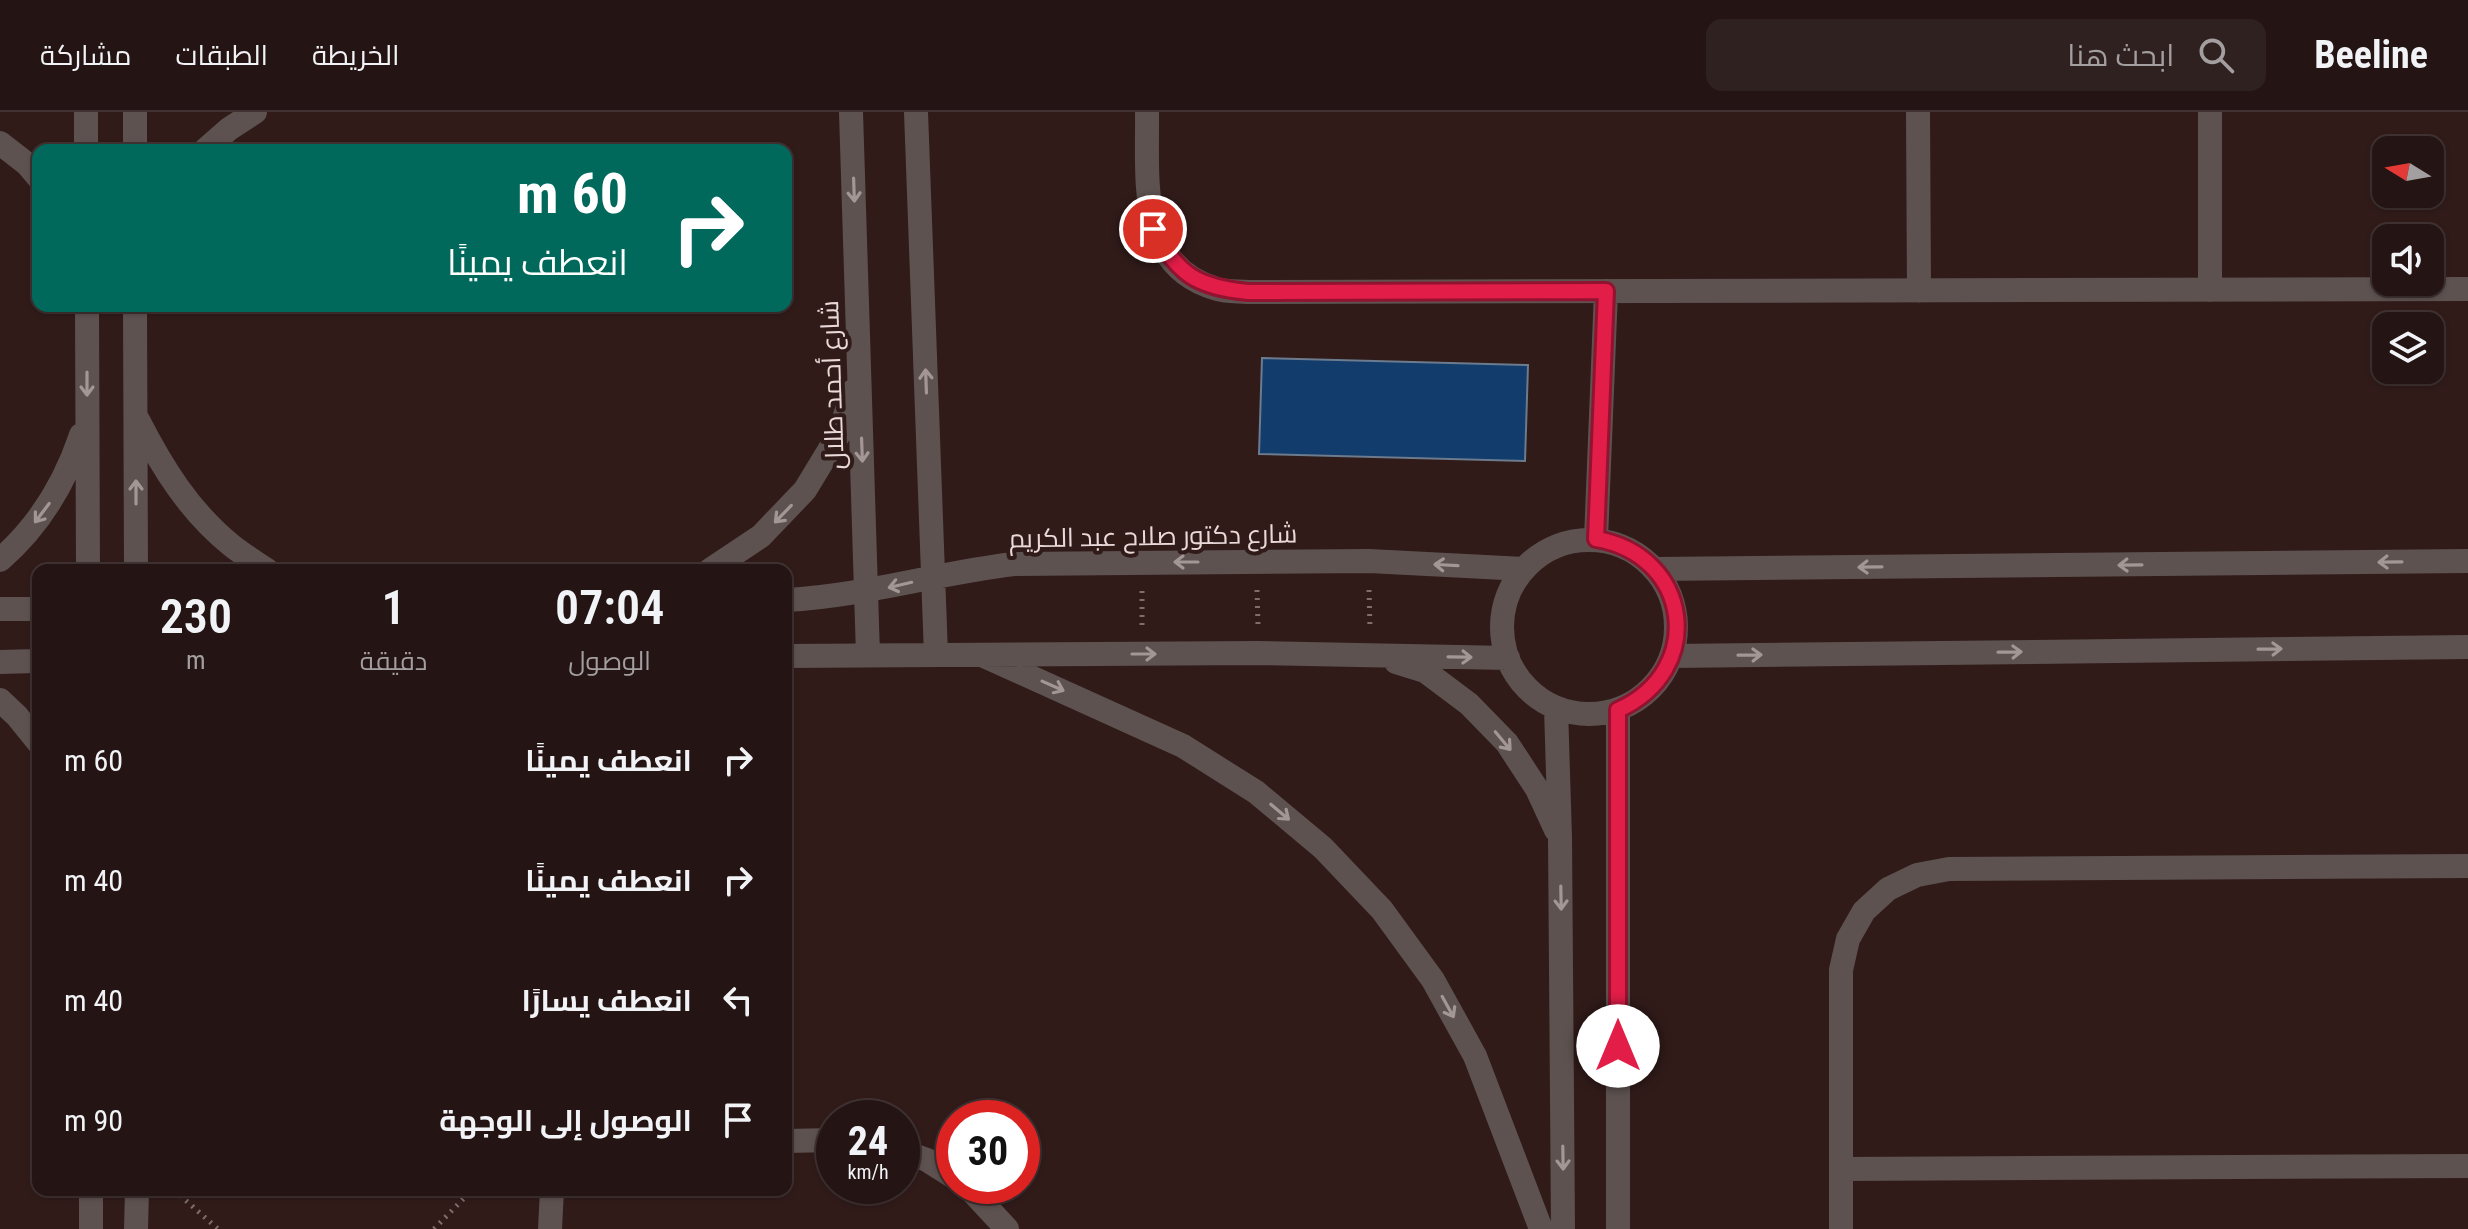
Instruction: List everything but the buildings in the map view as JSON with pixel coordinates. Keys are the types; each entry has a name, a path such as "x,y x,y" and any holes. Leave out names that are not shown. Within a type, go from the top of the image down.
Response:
{"street":[{"path":"86,112 86,144"},
{"path":"135,112 135,144"},
{"path":"212,144 255,112"},
{"name":"شارع أحمد طلال","path":"851,112 868,655"},
{"path":"916,112 936,655"},
{"path":"1147,112 1148,199 1153,229 1168,256 1190,277 1218,289 1248,292 2468,289"},
{"path":"1918,112 1919,291"},
{"path":"2210,112 2210,290"},
{"path":"0,143 32,170"},
{"path":"1596,539 1606,291"},
{"path":"87,312 88,564"},
{"path":"135,312 136,564"},
{"path":"719,564 761,536 805,490 839,434 859,373"},
{"path":"136,415 160,464 192,507 231,545 258,564"},
{"path":"0,560 18,544 48,506 71,464 87,417"},
{"path":"1596,539 1628,548 1655,569 1666,584 1675,610 1676,638 1672,656 1656,683 1645,694 1618,710 1587,714 1556,708 1527,688 1508,658 1503,635 1504,611 1514,582 1539,556 1575,540 1596,539"},
{"name":"شارع دكتور صلاح عبد الكريم","path":"792,599 866,592 1014,564 1369,561 1524,569"},
{"path":"1655,569 2468,561"},
{"path":"0,609 32,609"},
{"path":"1672,656 2468,647"},
{"path":"792,656 1258,653 1508,658"},
{"path":"1371,654 1425,671 1469,704 1507,743 1537,789 1560,838"},
{"path":"982,655 1183,746 1256,792 1323,848 1382,910 1433,980 1475,1056 1541,1229"},
{"path":"0,662 32,661"},
{"path":"0,700 32,735"},
{"path":"1556,708 1563,1229"},
{"path":"1618,710 1618,1229"},
{"path":"1841,1229 1841,970 1848,939 1864,911 1888,889 1917,875 1949,869 2468,866"},
{"path":"792,1141 816,1140"},
{"path":"1842,1169 2468,1166"},
{"path":"91,1196 91,1229"},
{"path":"136,1229 137,1196"},
{"path":"550,1229 552,1196"},
{"path":"985,1204 1007,1229"}],"path":[{"path":"1256,561 1258,653"},
{"path":"1369,561 1371,654"},
{"path":"1141,654 1143,562"},
{"path":"181,1196 218,1229"},
{"path":"434,1229 466,1196"}],"route":[{"path":"1153,229 1168,256 1190,277 1218,289 1248,292 1606,291 1596,539 1628,548 1655,569 1666,584 1676,619 1676,638 1665,670 1645,694 1618,710 1618,1046"}]}
